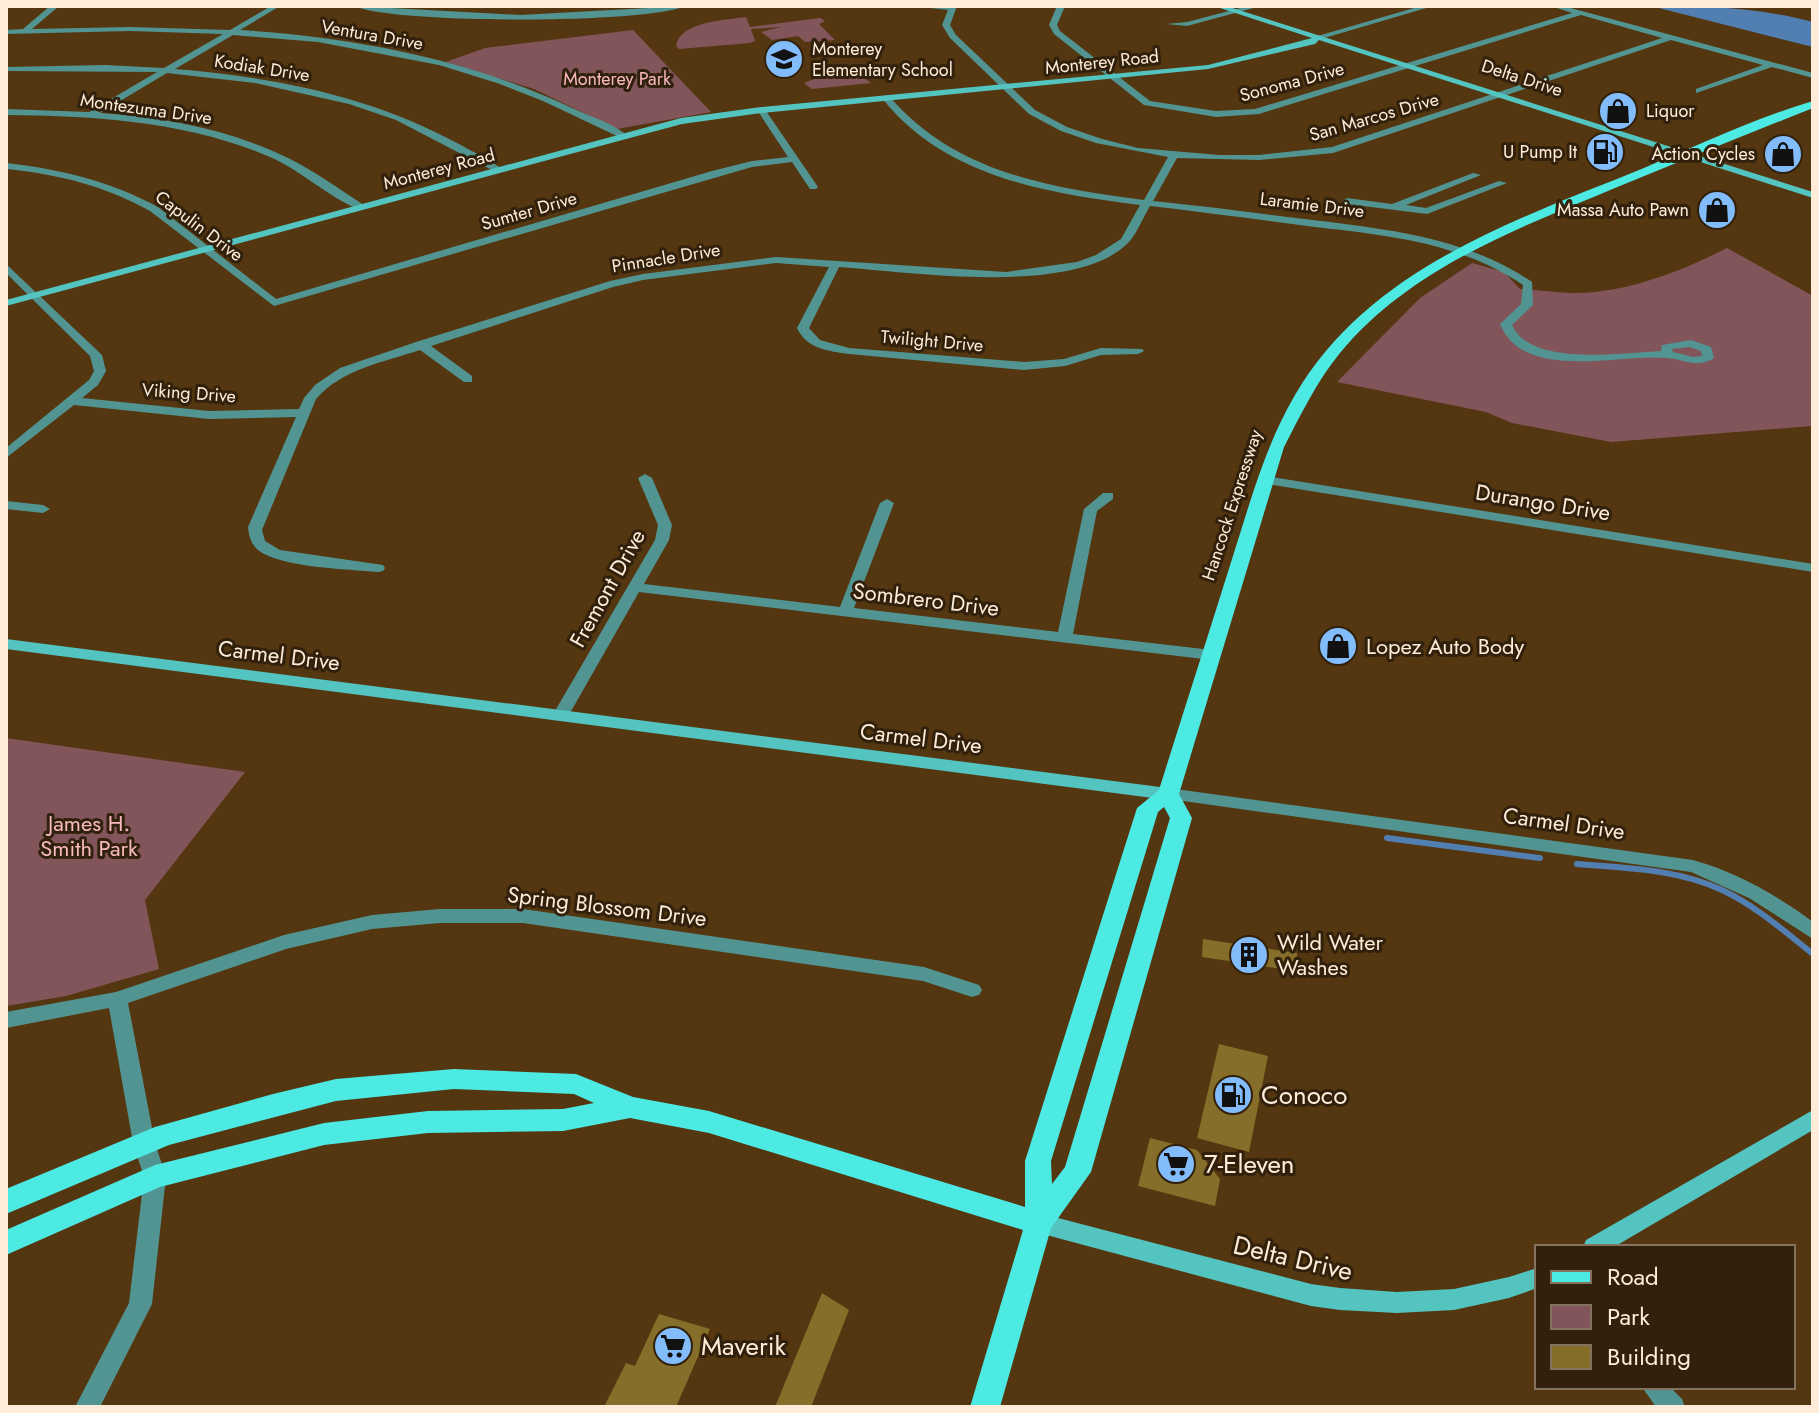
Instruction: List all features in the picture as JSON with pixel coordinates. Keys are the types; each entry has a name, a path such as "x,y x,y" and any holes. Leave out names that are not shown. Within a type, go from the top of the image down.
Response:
{"main road":[{"name":"Hancock Expressway","path":"985,1407 1039,1223 1038,1161 1148,808 1168,794 1266,480 1288,419 1300,397 1335,349 1393,293 1459,250 1513,225 1813,104"},
{"name":"Hancock Expressway","path":"1039,1223 1077,1172 1124,1020 1181,818 1168,794"},
{"path":"6,1202 144,1143 273,1105 336,1090 454,1079 576,1084 630,1107 709,1122 1039,1223"},
{"path":"6,1243 155,1177 324,1134 428,1122 563,1120 630,1107"}],"street":[{"path":"25,31 55,6"},
{"path":"90,115 276,6"},
{"path":"358,6 501,22 681,6"},
{"path":"917,6 952,7"},
{"name":"Sonoma Drive","path":"1061,6 1054,28 1147,103 1183,111 1240,114 1260,111 1580,13"},
{"name":"Delta Drive","path":"1218,6 1813,195"},
{"path":"1170,24 1187,24 1257,6"},
{"name":"Monterey Road","path":"6,303 681,121 761,110 1224,65 1429,6"},
{"path":"1555,6 1813,76"},
{"name":"San Marcos Drive","path":"952,7 946,20 948,30 1032,112 1065,129 1104,142 1175,153 1255,158 1333,150 1672,37"},
{"name":"Ventura Drive","path":"6,32 232,33 349,45 450,66 535,94 622,135"},
{"path":"1699,91 1771,65"},
{"name":"Kodiak Drive","path":"6,69 165,72 273,85 354,103 415,125 497,169"},
{"name":"Laramie Drive","path":"886,98 911,127 966,161 1038,185 1149,203 1394,233 1459,250 1508,269 1528,284 1527,305 1506,324 1515,341 1542,352 1585,359 1667,354"},
{"path":"761,110 813,187"},
{"name":"Montezuma Drive","path":"6,112 90,115 175,126 233,139 290,163 360,207"},
{"name":"Pinnacle Drive","path":"378,568 283,555 264,548 257,538 255,527 303,413 319,388 344,371 625,280 776,260 982,275 1054,270 1079,265 1125,241 1175,153"},
{"name":"Sumter Drive","path":"274,303 715,173 795,159"},
{"name":"Capulin Drive","path":"6,166 59,173 111,186 154,209 274,303"},
{"path":"1389,208 1476,175"},
{"path":"1347,201 1427,211 1502,183"},
{"name":"Twilight Drive","path":"836,263 803,328 806,336 822,346 1024,366 1065,362 1101,352 1138,351"},
{"path":"6,267 96,355 100,363 100,371 94,382 6,454"},
{"path":"420,344 468,379"},
{"name":"Viking Drive","path":"72,401 209,415 303,413"},
{"name":"Fremont Drive","path":"560,716 662,540 665,525 645,478"},
{"name":"Durango Drive","path":"1266,480 1813,568"},
{"path":"1065,637 1091,509 1108,496"},
{"path":"845,612 887,503"},
{"path":"6,505 43,509"},
{"name":"Sombrero Drive","path":"635,587 1212,655"},
{"name":"Carmel Drive","path":"6,644 1168,794 1693,866 1723,876 1763,897 1813,932"},
{"name":"Spring Blossom Drive","path":"6,1020 117,999 296,939 372,922 471,915 523,916 924,974 972,990"},
{"path":"87,1407 140,1304 155,1177 144,1143 117,999"},
{"path":"1597,1245 1813,1119"},
{"name":"Delta Drive","path":"1039,1223 1311,1295 1357,1302 1446,1302 1502,1292 1535,1279"},
{"path":"1656,1389 1673,1407"}],"green space":[{"path":"746,17 750,27 820,18 825,21 819,24 835,40 805,42 798,36 772,40 761,32 781,27 751,29 755,41 750,43 679,49 676,46 686,31 695,27"},
{"name":"Monterey Park","path":"633,30 711,112 617,129 534,89 446,62 485,48"},
{"path":"859,74 871,83 812,89 804,83 817,78"},
{"path":"1727,248 1813,296 1813,426 1611,442 1512,423 1486,412 1337,382 1420,298 1472,263 1504,272 1520,289 1597,292 1655,279"},
{"name":"James H. Smith Park","path":"6,738 245,772 145,900 159,969 66,996 6,1006"}],"water":[{"path":"1651,6 1732,8 1813,22 1813,47"}],"building":[{"name":"Wild Water Washes","path":"1203,939 1297,953 1296,971 1202,957"},
{"name":"Conoco","path":"1219,1044 1268,1056 1249,1152 1197,1138"},
{"name":"7-Eleven","path":"1150,1138 1197,1150 1220,1179 1215,1206 1138,1186"},
{"name":"Maverik","path":"822,1293 849,1310 811,1407 775,1407"},
{"name":"Maverik","path":"659,1314 710,1329 676,1407 604,1407 626,1363 635,1366"}],"waterway":[{"path":"1387,838 1540,858"},
{"path":"1577,864 1651,871 1705,883 1769,919 1813,954"}],"place":[{"name":"Monterey Elementary School","path":"784,59"},
{"name":"Liquor","path":"1618,111"},
{"name":"U Pump It","path":"1605,152"},
{"name":"Action Cycles","path":"1783,154"},
{"name":"Massa Auto Pawn","path":"1717,210"},
{"name":"Lopez Auto Body","path":"1338,646"},
{"name":"Wild Water Washes","path":"1249,955"},
{"name":"Conoco","path":"1233,1095"},
{"name":"7-Eleven","path":"1176,1164"},
{"name":"Maverik","path":"673,1346"}]}
